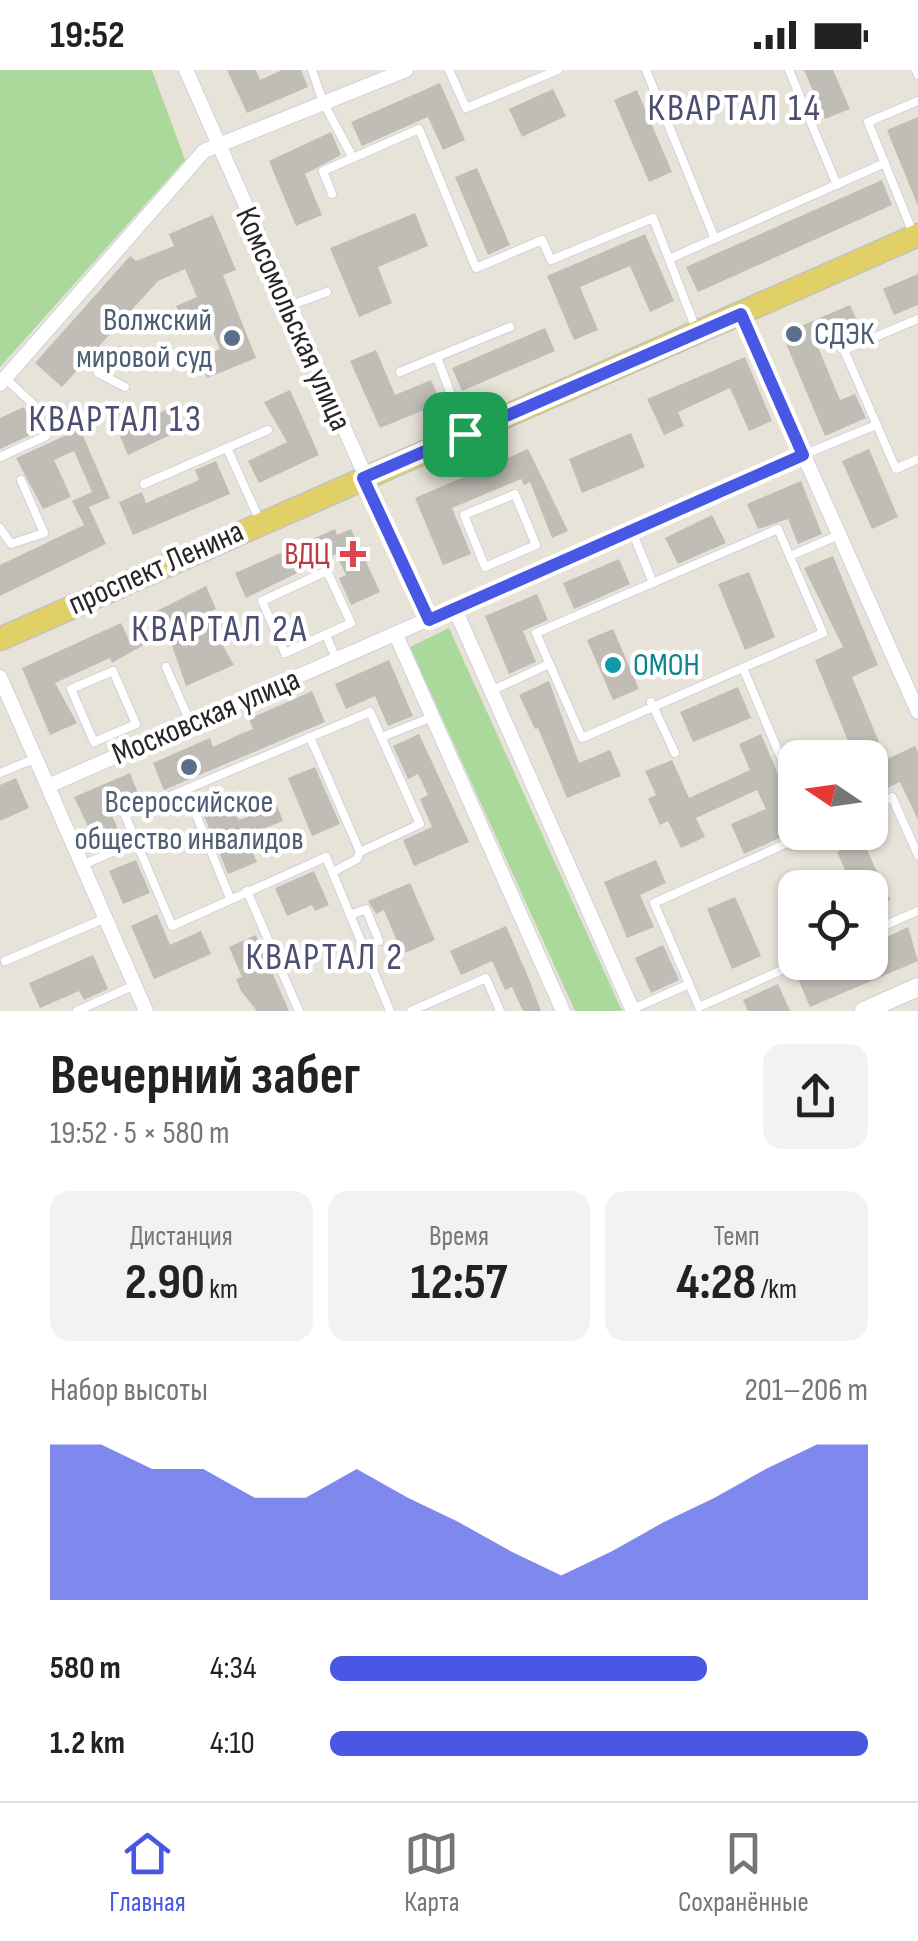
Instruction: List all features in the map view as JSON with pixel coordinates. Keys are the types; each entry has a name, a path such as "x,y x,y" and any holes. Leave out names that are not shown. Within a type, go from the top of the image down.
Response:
{"main road":[{"name":"проспект Ленина","path":"0,639 916,236"}],"street":[{"name":"Комсомольская улица","path":"186,70 429,620"},
{"path":"3,381 204,151 406,70"},
{"path":"741,314 918,712"},
{"name":"Московская улица","path":"48,786 190,724 254,690 337,660 632,531 759,466 803,455"},
{"path":"455,609 633,1010"},
{"path":"396,635 564,1011"},
{"path":"0,677 146,1011"},
{"path":"864,1011 918,987"}],"lane":[{"path":"312,70 323,102 353,158"},
{"path":"449,70 466,108 558,70"},
{"path":"646,70 715,239"},
{"path":"789,70 836,185"},
{"path":"916,236 868,122 918,101"},
{"path":"332,194 323,171 419,129 476,268 542,240 551,260 653,218 698,333"},
{"path":"669,259 884,162"},
{"path":"288,307 327,292"},
{"path":"918,318 844,350 896,469 918,459"},
{"path":"400,372 510,328"},
{"path":"438,357 465,434"},
{"path":"98,373 125,387"},
{"path":"0,457 46,436 34,405 3,381"},
{"path":"803,455 876,424"},
{"path":"144,484 268,430"},
{"path":"227,448 260,522"},
{"path":"0,528 11,544 44,533 21,480"},
{"path":"515,494 536,545 504,558 486,566 464,515 515,494"},
{"path":"778,529 790,556 824,633 582,738 536,633 778,529"},
{"path":"632,531 653,583"},
{"path":"790,556 839,536"},
{"path":"504,558 516,582"},
{"path":"327,571 351,623 326,635 285,653 262,601 327,571"},
{"path":"326,635 337,660"},
{"path":"491,690 549,664"},
{"path":"166,667 190,724"},
{"path":"743,668 778,751"},
{"path":"113,670 136,724 112,734 94,742 71,689 113,670"},
{"path":"653,705 675,752"},
{"path":"333,872 360,852 420,824 370,712 124,815 172,926 326,856 390,1011"},
{"path":"382,738 432,718"},
{"path":"112,734 120,754"},
{"path":"310,737 360,852"},
{"path":"0,773 36,758"},
{"path":"186,790 230,898"},
{"path":"888,799 892,797 918,855"},
{"path":"82,866 136,842"},
{"path":"778,847 654,903 699,1007 778,972"},
{"path":"247,891 299,1011"},
{"path":"350,915 366,908 379,941"},
{"path":"888,924 918,910"},
{"path":"6,961 106,918"},
{"path":"412,1011 486,978 500,1011"},
{"path":"633,1010 689,984"},
{"path":"77,1011 135,985"},
{"path":"439,999 444,1011"}],"green space":[{"path":"0,70 152,70 185,160 0,367"},
{"path":"449,628 622,1011 575,1011 410,647"}],"building":[{"path":"227,70 256,70 260,80 282,70 301,70 308,87 247,113"},
{"path":"804,70 833,70 850,109 825,119"},
{"path":"440,83 465,140 443,150 428,117 362,146 351,122"},
{"path":"553,89 566,116 522,137 509,109"},
{"path":"637,90 672,172 649,182 614,100"},
{"path":"918,117 918,206 887,130"},
{"path":"331,132 341,155 305,174 322,215 296,226 269,161"},
{"path":"477,168 510,245 488,255 455,177"},
{"path":"882,180 892,205 698,292 686,267"},
{"path":"415,213 428,246 378,267 392,303 359,317 330,248"},
{"path":"213,215 236,270 223,275 256,358 207,378 199,358 220,349 207,318 185,327 176,306 197,297 185,269 158,281 62,387 35,363 130,256 136,261 174,246 169,234"},
{"path":"645,234 674,301 650,312 630,266 580,287 598,330 574,340 547,276"},
{"path":"918,274 918,305 894,315 883,289"},
{"path":"850,305 861,329 818,347 840,400 855,394 866,418 825,436 782,334"},
{"path":"545,328 555,351 462,391 452,368"},
{"path":"376,350 395,395 431,380 441,403 380,428 350,361"},
{"path":"745,357 772,421 749,431 730,388 678,412 684,426 664,435 647,399"},
{"path":"290,390 319,455 259,483 248,461 287,442 264,402"},
{"path":"24,407 35,433 0,449 0,418"},
{"path":"172,407 183,429 128,455 118,432"},
{"path":"80,429 110,498 89,507 106,544 0,596 0,565 84,525 72,501 92,492 74,451 54,460 71,497 43,509 16,458"},
{"path":"631,433 645,467 582,493 569,459"},
{"path":"528,449 568,531 552,538 530,482 524,485 521,479 452,508 471,554 443,565 415,498"},
{"path":"869,449 898,517 872,529 842,461"},
{"path":"216,461 230,494 133,535 119,502 142,492 146,503 199,480 195,470"},
{"path":"801,481 822,534 798,544 788,519 758,529 747,504"},
{"path":"712,515 726,543 678,564 665,538"},
{"path":"335,529 337,535 351,529 380,592 351,605 339,578 346,575 336,554 246,598 235,573"},
{"path":"833,556 878,665 852,677 878,740 848,740 815,660 843,647 804,568"},
{"path":"619,559 630,584 574,609 563,583"},
{"path":"749,572 775,637 745,650 718,584"},
{"path":"206,586 216,609 205,614 234,665 186,686 167,631 154,637 145,617"},
{"path":"537,594 548,620 523,631 536,662 509,674 485,616"},
{"path":"121,623 129,640 145,633 149,642 112,663 110,658 55,683 77,723 50,735 22,668"},
{"name":"ОМОН","path":"613,629 639,689 613,700 587,640"},
{"path":"389,660 413,716 388,726 375,696 346,709 335,684"},
{"path":"549,681 579,763 610,750 621,776 567,798 538,728 535,729 519,695"},
{"path":"738,687 751,718 693,742 680,712"},
{"path":"312,691 325,722 164,790 153,763 210,738 213,747 253,729 249,719"},
{"path":"419,734 469,842 414,866 403,840 432,827 420,799 428,795 418,774 408,779 393,746"},
{"path":"761,734 778,774 778,839 744,854 731,824 766,809 757,790 696,818 705,837 681,848 668,821 660,825 648,799 656,795 645,771 672,760 689,798 750,770 739,744"},
{"path":"915,746 918,752 918,820 900,782 888,788 888,759"},
{"path":"315,767 340,824 312,836 288,778"},
{"path":"130,773 140,798 110,811 123,840 99,850 74,797"},
{"path":"16,778 29,808 0,821 0,785"},
{"path":"232,804 239,820 277,806 283,821 245,836 257,862 228,874 204,816"},
{"path":"867,850 876,870 845,870 837,852"},
{"path":"136,860 150,893 123,904 109,871"},
{"path":"656,860 666,883 640,895 654,927 627,938 604,882"},
{"path":"314,871 329,905 315,911 312,905 287,916 275,888"},
{"path":"410,883 435,940 393,958 387,943 396,939 384,910 376,914 368,901"},
{"path":"735,897 761,956 732,969 707,909"},
{"path":"157,914 170,945 201,931 211,954 154,979 131,926"},
{"path":"506,926 541,1011 523,1011 512,987 505,990 492,961 461,975 450,951"},
{"path":"908,927 918,961 888,974 888,936"},
{"path":"256,935 289,1011 257,1011 241,991 236,979 242,977 229,947"},
{"path":"663,945 679,980 651,993 635,958"},
{"path":"93,955 108,989 84,1000 79,991 40,1008 29,983"},
{"path":"798,980 873,980 810,1007"},
{"path":"778,984 790,1011 748,1011 743,1000"}],"place":[{"name":"СДЭК","path":"794,334"},
{"name":"Волжский мировой суд","path":"232,338"},
{"name":"ВДЦ","path":"353,554"},
{"name":"ОМОН","path":"613,665"},
{"name":"Всероссийское общество инвалидов","path":"189,767"}],"district":[{"name":"КВАРТАЛ 14","path":"735,108"},
{"name":"КВАРТАЛ 13","path":"116,419"},
{"name":"КВАРТАЛ 2А","path":"220,629"},
{"name":"КВАРТАЛ 2","path":"325,957"}],"route":[{"path":"741,314 803,455 429,620 363,478 465,434 741,314"}]}
